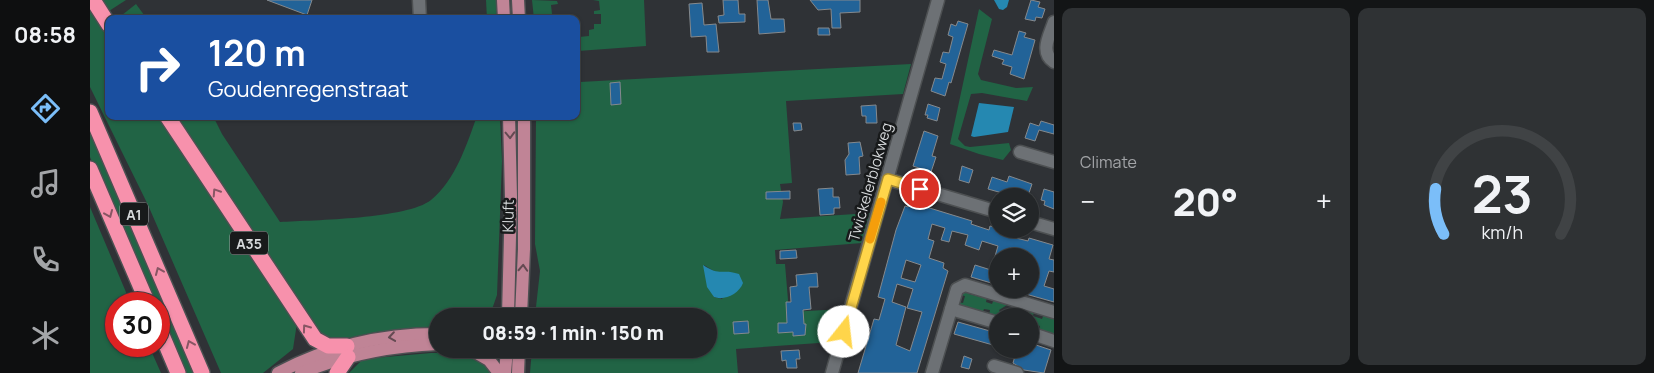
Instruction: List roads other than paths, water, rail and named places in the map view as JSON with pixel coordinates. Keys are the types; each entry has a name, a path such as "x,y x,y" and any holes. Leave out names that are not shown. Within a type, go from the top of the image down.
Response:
{"highway":[{"path":"93,0 105,19"},
{"name":"A1","path":"90,112 202,373"},
{"name":"A35","path":"170,120 245,238 314,339 328,346 347,351"},
{"name":"A1","path":"90,169 143,292"},
{"path":"337,373 347,351"},
{"path":"170,354 178,373"}],"main road":[{"path":"503,0 504,15"},
{"path":"518,0 519,15"},
{"name":"Kluft","path":"508,308 511,197 509,120"},
{"name":"Kluft","path":"521,308 524,240 524,120"},
{"path":"300,373 347,351 408,335 429,334"},
{"path":"278,373 319,354 429,345"},
{"path":"486,358 498,373"},
{"path":"505,373 506,358"},
{"path":"518,373 519,358"}],"street":[{"path":"419,0 420,15"},
{"name":"Twickelerblokweg","path":"832,373 938,0"},
{"path":"1050,58 1045,50 1054,22"},
{"path":"1020,152 1054,162"},
{"path":"888,179 989,209"},
{"path":"1039,225 1054,229"},
{"path":"932,373 957,290 965,285 1054,312"},
{"path":"951,309 989,320"},
{"path":"1039,336 1054,341"},
{"path":"994,366 1017,373"}],"water":[{"path":"994,0 1009,0 1007,7 1003,10 999,9"},
{"path":"979,103 1014,107 1008,132 971,136"},
{"path":"703,265 718,272 739,274 743,283 741,287 731,296 714,297 707,287"}]}
